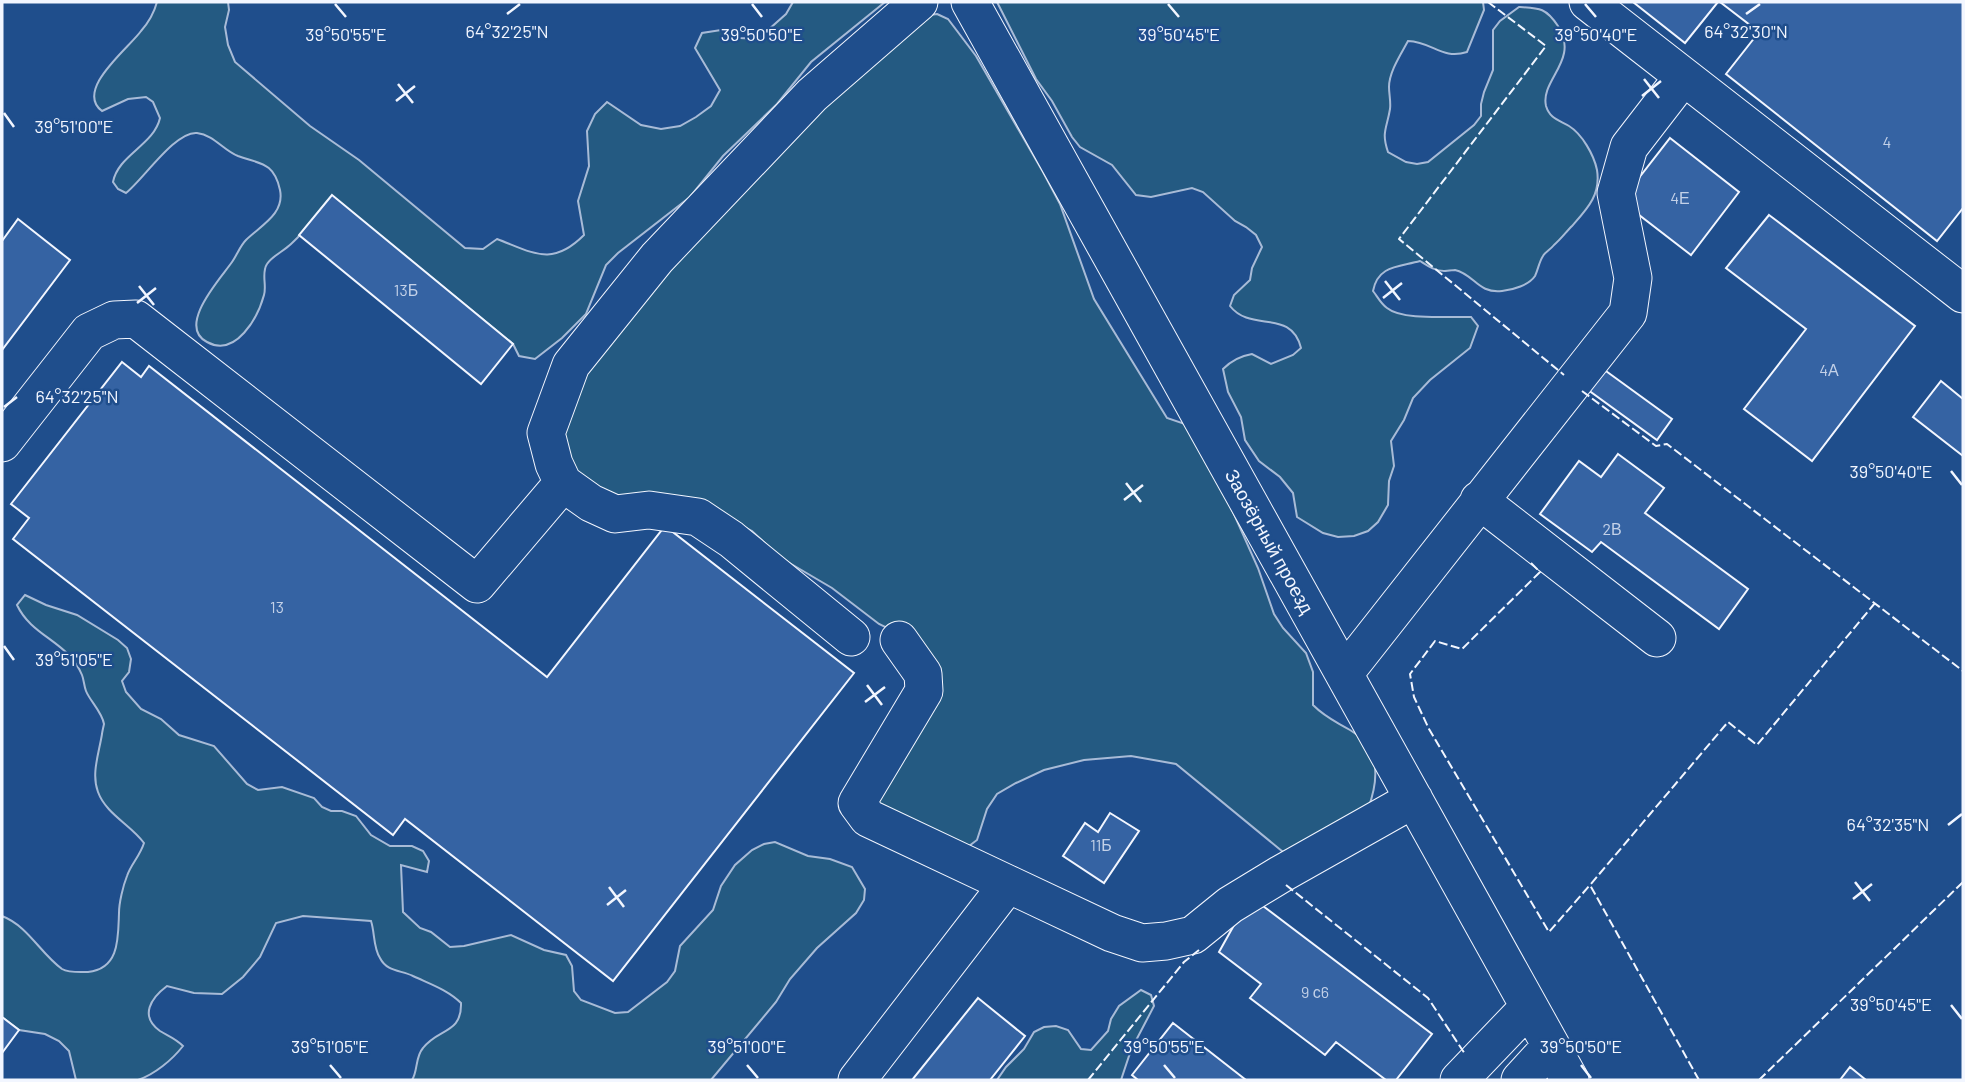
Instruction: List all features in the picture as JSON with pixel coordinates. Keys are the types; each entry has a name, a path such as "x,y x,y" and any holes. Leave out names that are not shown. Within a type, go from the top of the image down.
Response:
{"street":[{"path":"851,637 731,538 698,517 649,510 615,514 591,503 563,483 554,464 546,433 571,365 657,258 803,105 919,2"},
{"name":"Заозёрный проезд","path":"970,2 1570,1080"},
{"path":"1588,2 1963,294"},
{"path":"1344,674 1628,313 1633,278 1616,193 1629,147 1683,77"},
{"path":"2,443 89,332 114,320 136,319 477,584 563,483"},
{"path":"1479,500 1657,638"},
{"path":"899,640 923,674 923,691 857,803 868,818 1112,933 1142,943 1193,935 1230,905 1414,799"},
{"path":"857,1080 1008,884"},
{"path":"1459,1080 1529,1007"},
{"path":"1520,1080 1551,1046"}],"shaded area":[{"path":"157,2 228,2 225,27 235,62 310,126 359,160 465,248 483,249 497,239 532,252 552,254 573,245 584,235 578,201 589,166 587,131 595,114 607,102 641,125 661,129 680,126 711,106 720,90 695,48 702,33 721,30 740,38 758,39 786,14 793,2 885,2 811,62 777,104 723,156 690,197 606,265 586,314 562,338 535,359 519,356 513,344 332,196 302,233 267,264 261,304 244,333 236,340 218,345 207,342 199,335 196,325 204,302 244,242 275,213 281,198 280,190 274,174 265,165 238,156 197,133 188,134 169,148 126,193 118,189 113,182 122,164 151,136 160,118 153,102 146,97 128,99 102,111 95,102 95,92 106,70 153,14"},
{"path":"997,2 1483,2 1484,10 1467,52 1451,54 1408,41 1393,69 1385,130 1386,145 1388,152 1406,162 1417,164 1428,162 1474,125 1481,116 1484,92 1493,70 1493,30 1500,21 1519,7 1532,8 1546,12 1558,26 1564,38 1565,49 1548,87 1546,106 1552,116 1583,139 1597,170 1595,194 1583,214 1544,255 1535,276 1529,282 1511,290 1487,290 1461,272 1438,270 1420,261 1390,268 1380,276 1373,291 1387,308 1394,312 1427,317 1471,317 1478,326 1470,348 1430,380 1413,398 1391,441 1394,466 1389,481 1388,505 1378,522 1368,531 1354,536 1338,537 1323,533 1297,517 1293,493 1280,477 1259,461 1245,440 1241,417 1228,392 1223,369 1236,359 1252,354 1271,364 1293,355 1301,348 1289,328 1249,318 1230,306 1234,295 1250,280 1252,268 1262,247 1256,235 1235,221 1203,192 1192,188 1151,197 1136,195 1112,165 1080,147 1036,79"},
{"path":"937,14 948,19 976,56 1060,204 1094,299 1167,418 1185,424 1229,503 1258,568 1274,614 1306,653 1313,672 1313,705 1360,738 1372,755 1375,776 1368,809 1288,856 1176,764 1131,756 1084,760 1044,770 1016,783 997,794 987,809 977,840 965,849 877,805 898,756 916,642 879,624 832,588 781,558 752,531 732,521 617,499 576,471 563,445 566,419 582,370 816,106 923,16"},
{"path":"25,595 77,615 118,640 127,648 131,659 129,672 122,681 126,692 141,709 161,719 179,735 214,746 247,784 258,790 282,787 314,798 322,807 331,811 342,811 356,816 371,835 390,846 412,846 423,851 429,861 427,872 401,865 403,912 420,928 431,932 450,947 511,935 544,950 566,955 572,966 574,991 581,1000 615,1013 628,1012 667,982 675,971 680,946 713,910 721,886 735,865 752,850 764,844 775,842 808,856 830,859 852,867 865,889 864,900 856,913 817,948 790,979 776,1002 711,1080 412,1080 420,1052 429,1042 453,1026 458,1020 461,1003 438,988 386,966 376,949 371,921 303,916 276,923 260,957 243,977 222,994 194,993 167,986 156,996 150,1007 150,1019 160,1031 183,1046 157,1070 138,1080 76,1080 69,1051 59,1041 45,1034 19,1030 2,1017 2,916 27,933 62,969 78,972 98,970 112,958 115,950 123,889 144,843 107,807 98,792 95,771 103,720 86,691 76,664 59,646 32,625 17,605"},
{"path":"1141,990 1151,995 1154,1006 1131,1050 1121,1080 997,1080 1024,1049 1034,1032 1044,1027 1056,1026 1068,1030 1081,1049 1091,1050 1108,1031 1119,1006"}],"building":[{"path":"1633,2 1718,2 1685,43"},
{"path":"1720,2 1963,2 1963,208 1937,241 1726,74 1759,32"},
{"path":"1670,138 1739,192 1691,255 1621,201"},
{"path":"332,195 513,344 481,384 299,235"},
{"path":"1769,215 1915,326 1812,461 1744,409 1806,329 1726,268"},
{"path":"18,219 70,260 2,350 2,241"},
{"path":"122,362 141,377 149,366 547,677 665,526 854,673 613,981 405,819 393,835 13,539 29,518 11,504"},
{"path":"1599,366 1672,419 1657,440 1584,387"},
{"path":"1941,381 1963,399 1963,456 1913,417"},
{"path":"1618,454 1664,488 1645,513 1748,589 1719,629 1601,542 1592,552 1540,514 1579,461 1601,477"},
{"path":"1110,813 1139,831 1104,883 1063,856 1085,823 1098,832"},
{"path":"1259,903 1432,1034 1396,1080 1386,1080 1336,1042 1325,1055 1250,998 1261,984 1219,952 1238,918"},
{"path":"978,998 1025,1036 990,1080 912,1080"},
{"path":"2,1017 19,1030 2,1053"},
{"path":"1173,1023 1246,1080 1138,1080 1132,1075"},
{"path":"1850,1067 1866,1080 1840,1080"}],"fence":[{"path":"1488,2 1546,46 1399,239 1564,375"},
{"path":"1582,391 1656,446 1667,444 1963,671"},
{"path":"1531,563 1540,572 1462,649 1435,641 1410,674 1414,697 1429,729 1549,932 1590,885"},
{"path":"1699,1080 1590,885 1728,722 1757,745 1875,603"},
{"path":"1759,1080 1963,882"},
{"path":"1286,885 1428,998 1465,1054"},
{"path":"1088,1080 1184,962 1199,950"}]}
